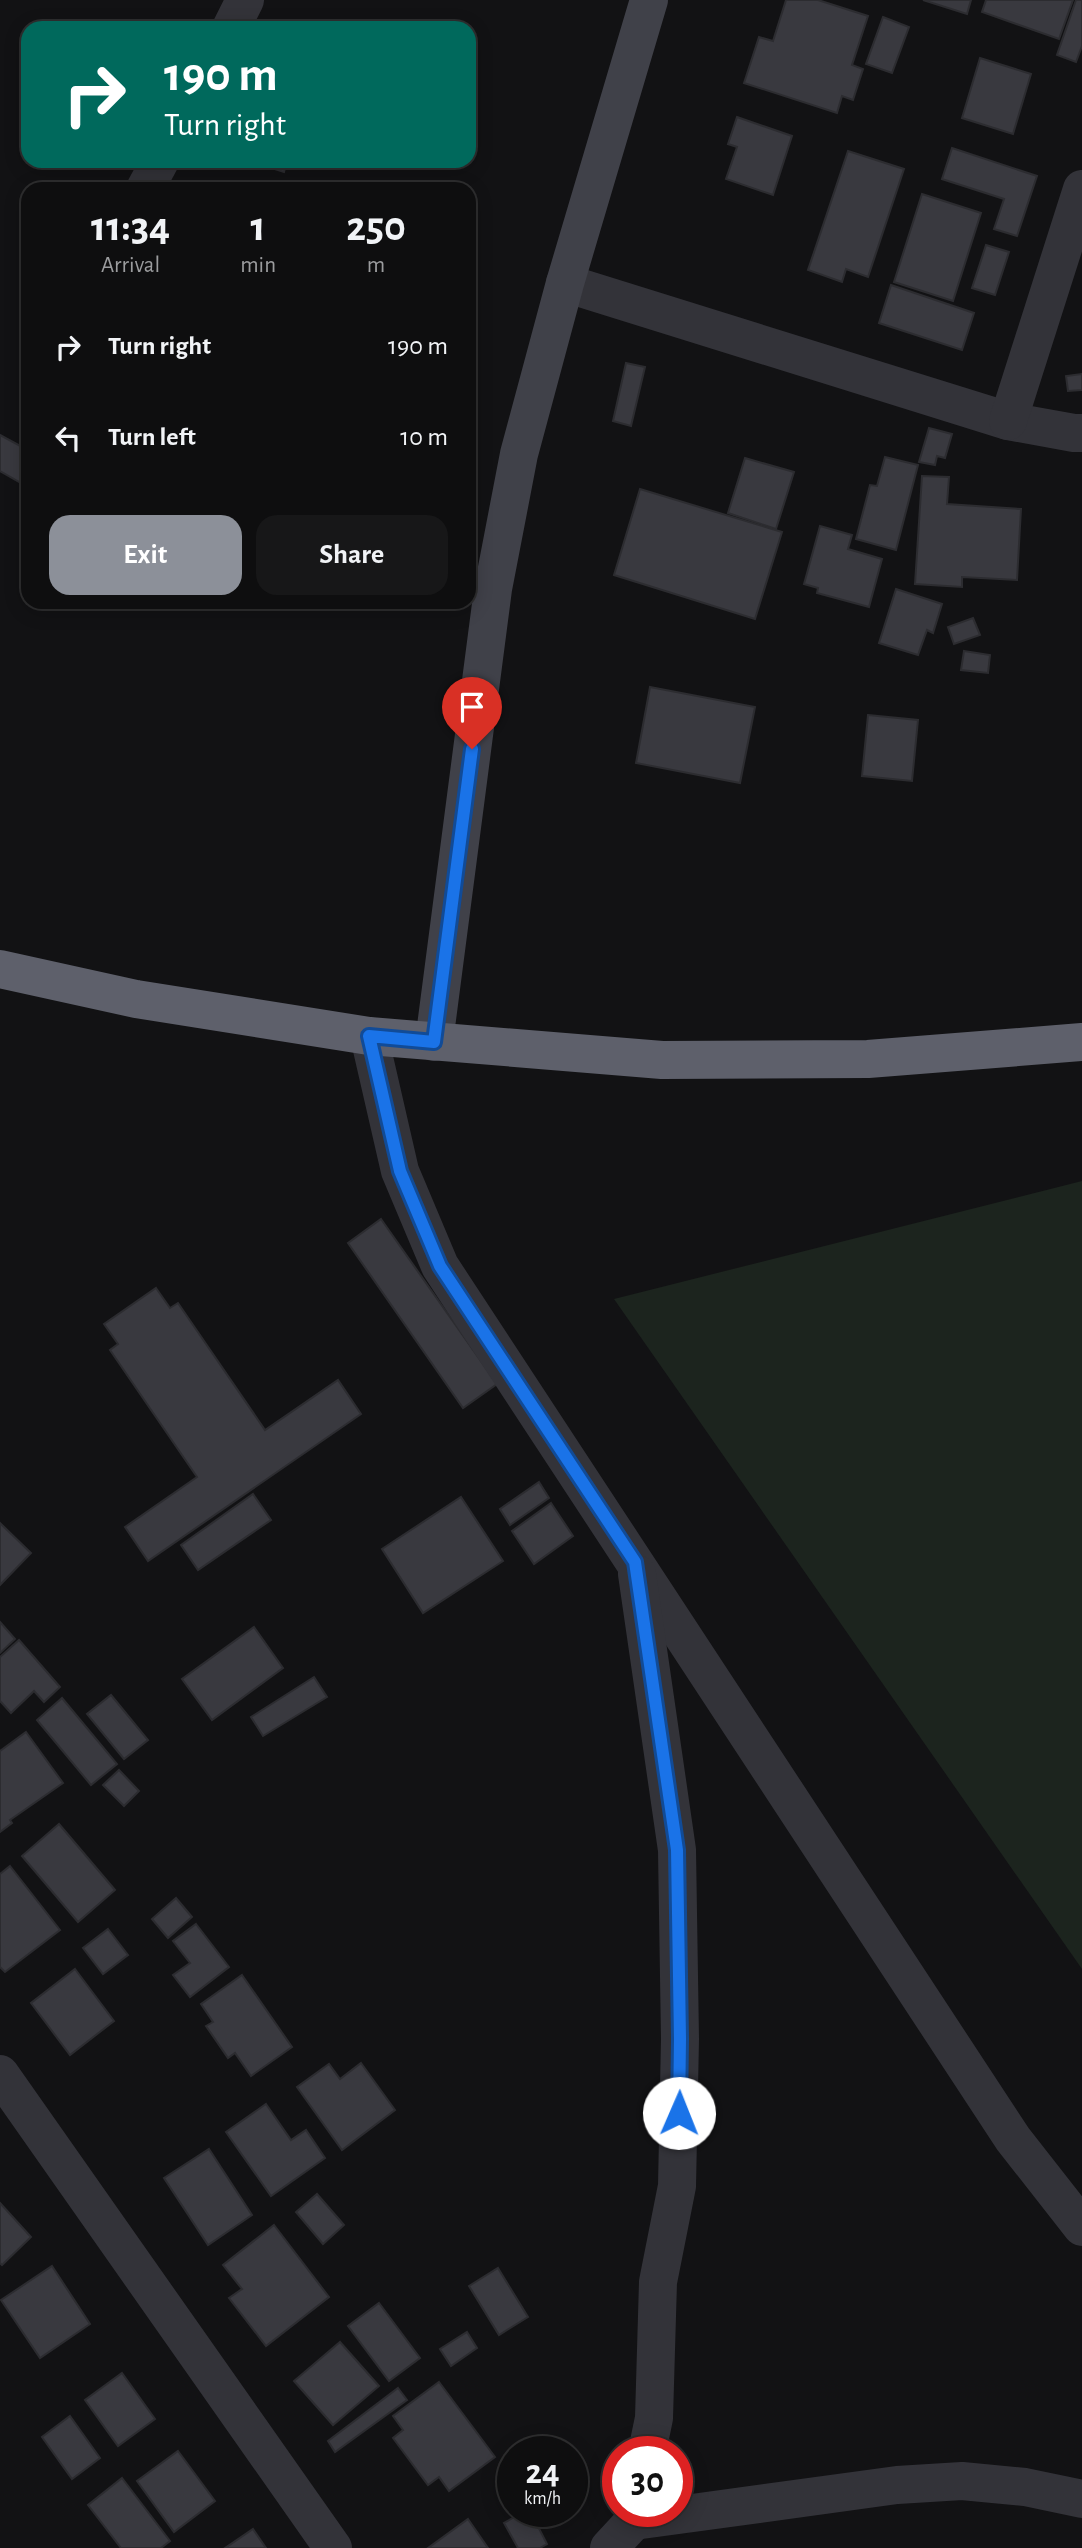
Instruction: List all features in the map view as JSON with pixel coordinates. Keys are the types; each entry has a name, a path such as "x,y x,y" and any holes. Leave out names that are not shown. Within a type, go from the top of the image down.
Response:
{"highway":[{"path":"0,969 136,999 369,1036 663,1060 868,1059 1082,1042"}],"street":[{"path":"234,21 245,0"},
{"path":"434,1042 493,589 519,454 565,284 649,0"},
{"path":"1007,421 1082,189"},
{"path":"565,284 1007,421 1082,433"},
{"path":"369,1036 400,1171 440,1266 1013,2139 1082,2227"},
{"path":"635,1562 677,1850 680,1985 677,2186 658,2282 654,2418 650,2436"},
{"path":"0,2074 333,2548"},
{"path":"693,2517 897,2485 962,2481 1025,2487 1082,2499"}],"shaded area":[{"path":"1082,1181 1082,1969 614,1299"}],"building":[{"path":"786,0 818,0 868,16 852,65 863,69 853,100 842,96 837,113 744,83 759,37 773,41"},
{"path":"923,0 971,0 967,14"},
{"path":"986,0 1073,0 1059,39 982,12"},
{"path":"1076,0 1082,0 1082,46 1076,62 1057,55"},
{"path":"883,17 909,27 892,73 866,64"},
{"path":"980,58 1031,74 1013,134 962,118"},
{"path":"737,117 792,136 773,195 726,179 737,147 728,144"},
{"path":"952,148 1037,176 1017,236 994,229 1004,199 942,179"},
{"path":"848,151 904,169 868,277 846,269 842,282 808,270"},
{"path":"922,194 981,213 953,301 894,282"},
{"path":"986,245 1009,252 995,295 972,288"},
{"path":"891,285 974,313 962,350 879,323"},
{"path":"626,363 645,367 631,426 613,421"},
{"path":"1082,374 1082,390 1068,391 1066,376"},
{"path":"929,428 952,434 945,458 937,456 935,465 919,462"},
{"path":"0,435 21,446 21,483 0,471"},
{"path":"885,457 918,465 896,550 856,539 870,485 877,486"},
{"path":"745,458 794,472 776,529 728,513"},
{"path":"922,476 949,477 947,504 1021,509 1017,580 962,577 962,587 915,584"},
{"path":"640,489 782,532 755,619 614,575"},
{"path":"820,526 852,535 848,549 882,559 869,607 817,593 818,588 804,584"},
{"path":"896,589 942,604 933,633 927,630 918,655 879,643"},
{"path":"973,618 980,635 954,644 948,627"},
{"path":"964,651 990,655 988,673 961,670"},
{"path":"650,687 755,707 740,783 636,763"},
{"path":"868,715 918,720 912,781 862,776"},
{"path":"381,1219 497,1384 463,1408 348,1243"},
{"path":"156,1288 170,1308 178,1303 265,1430 338,1380 361,1414 148,1561 125,1527 197,1477 110,1350 118,1344 104,1324"},
{"path":"539,1482 549,1498 510,1525 500,1509"},
{"path":"253,1494 271,1520 198,1570 181,1545"},
{"path":"461,1497 503,1561 423,1613 382,1549"},
{"path":"551,1503 573,1536 534,1564 512,1531"},
{"path":"0,1523 31,1553 0,1585"},
{"path":"0,1622 15,1639 0,1653"},
{"path":"254,1627 283,1668 212,1720 182,1679"},
{"path":"19,1640 60,1687 44,1702 34,1691 11,1713 0,1701 0,1657"},
{"path":"314,1677 327,1697 263,1736 251,1717"},
{"path":"111,1695 148,1740 124,1759 87,1714"},
{"path":"62,1698 117,1764 91,1785 37,1720"},
{"path":"26,1732 63,1783 10,1820 12,1823 0,1832 0,1751"},
{"path":"119,1770 139,1791 124,1806 103,1785"},
{"path":"59,1824 115,1890 78,1922 22,1856"},
{"path":"10,1866 60,1930 5,1972 0,1967 0,1874"},
{"path":"176,1898 192,1917 168,1938 152,1919"},
{"path":"196,1924 229,1967 190,1997 173,1975 190,1963 173,1941"},
{"path":"108,1929 128,1955 103,1974 83,1948"},
{"path":"75,1969 114,2021 70,2055 31,2003"},
{"path":"242,1975 292,2047 251,2076 235,2053 228,2058 206,2026 213,2022 201,2004"},
{"path":"361,2063 395,2110 342,2150 297,2087 329,2064 340,2079"},
{"path":"266,2104 291,2140 306,2130 325,2158 271,2196 226,2132"},
{"path":"209,2149 252,2215 208,2245 164,2178"},
{"path":"317,2194 344,2225 323,2244 296,2212"},
{"path":"0,2203 31,2237 2,2265 0,2263"},
{"path":"274,2225 329,2297 266,2346 229,2298 242,2289 223,2265"},
{"path":"52,2266 90,2324 40,2358 1,2300"},
{"path":"498,2268 528,2317 499,2335 469,2286"},
{"path":"379,2303 420,2358 389,2381 348,2326"},
{"path":"467,2332 477,2348 451,2366 440,2349"},
{"path":"340,2342 379,2386 333,2425 294,2381"},
{"path":"122,2373 155,2419 118,2446 85,2400"},
{"path":"439,2382 495,2457 449,2491 439,2477 428,2485 393,2438 403,2430 393,2416"},
{"path":"398,2388 407,2400 335,2452 328,2441"},
{"path":"70,2416 100,2458 72,2479 42,2437"},
{"path":"178,2451 215,2501 174,2532 137,2481"},
{"path":"122,2478 170,2541 161,2548 121,2548 88,2505"},
{"path":"468,2519 488,2548 428,2548"},
{"path":"506,2527 538,2527 547,2544 540,2548 518,2548"},
{"path":"253,2529 266,2548 225,2548"}],"route":[{"path":"472,749 434,1042 369,1036 400,1171 440,1266 635,1562 677,1850 679,2113"}]}
